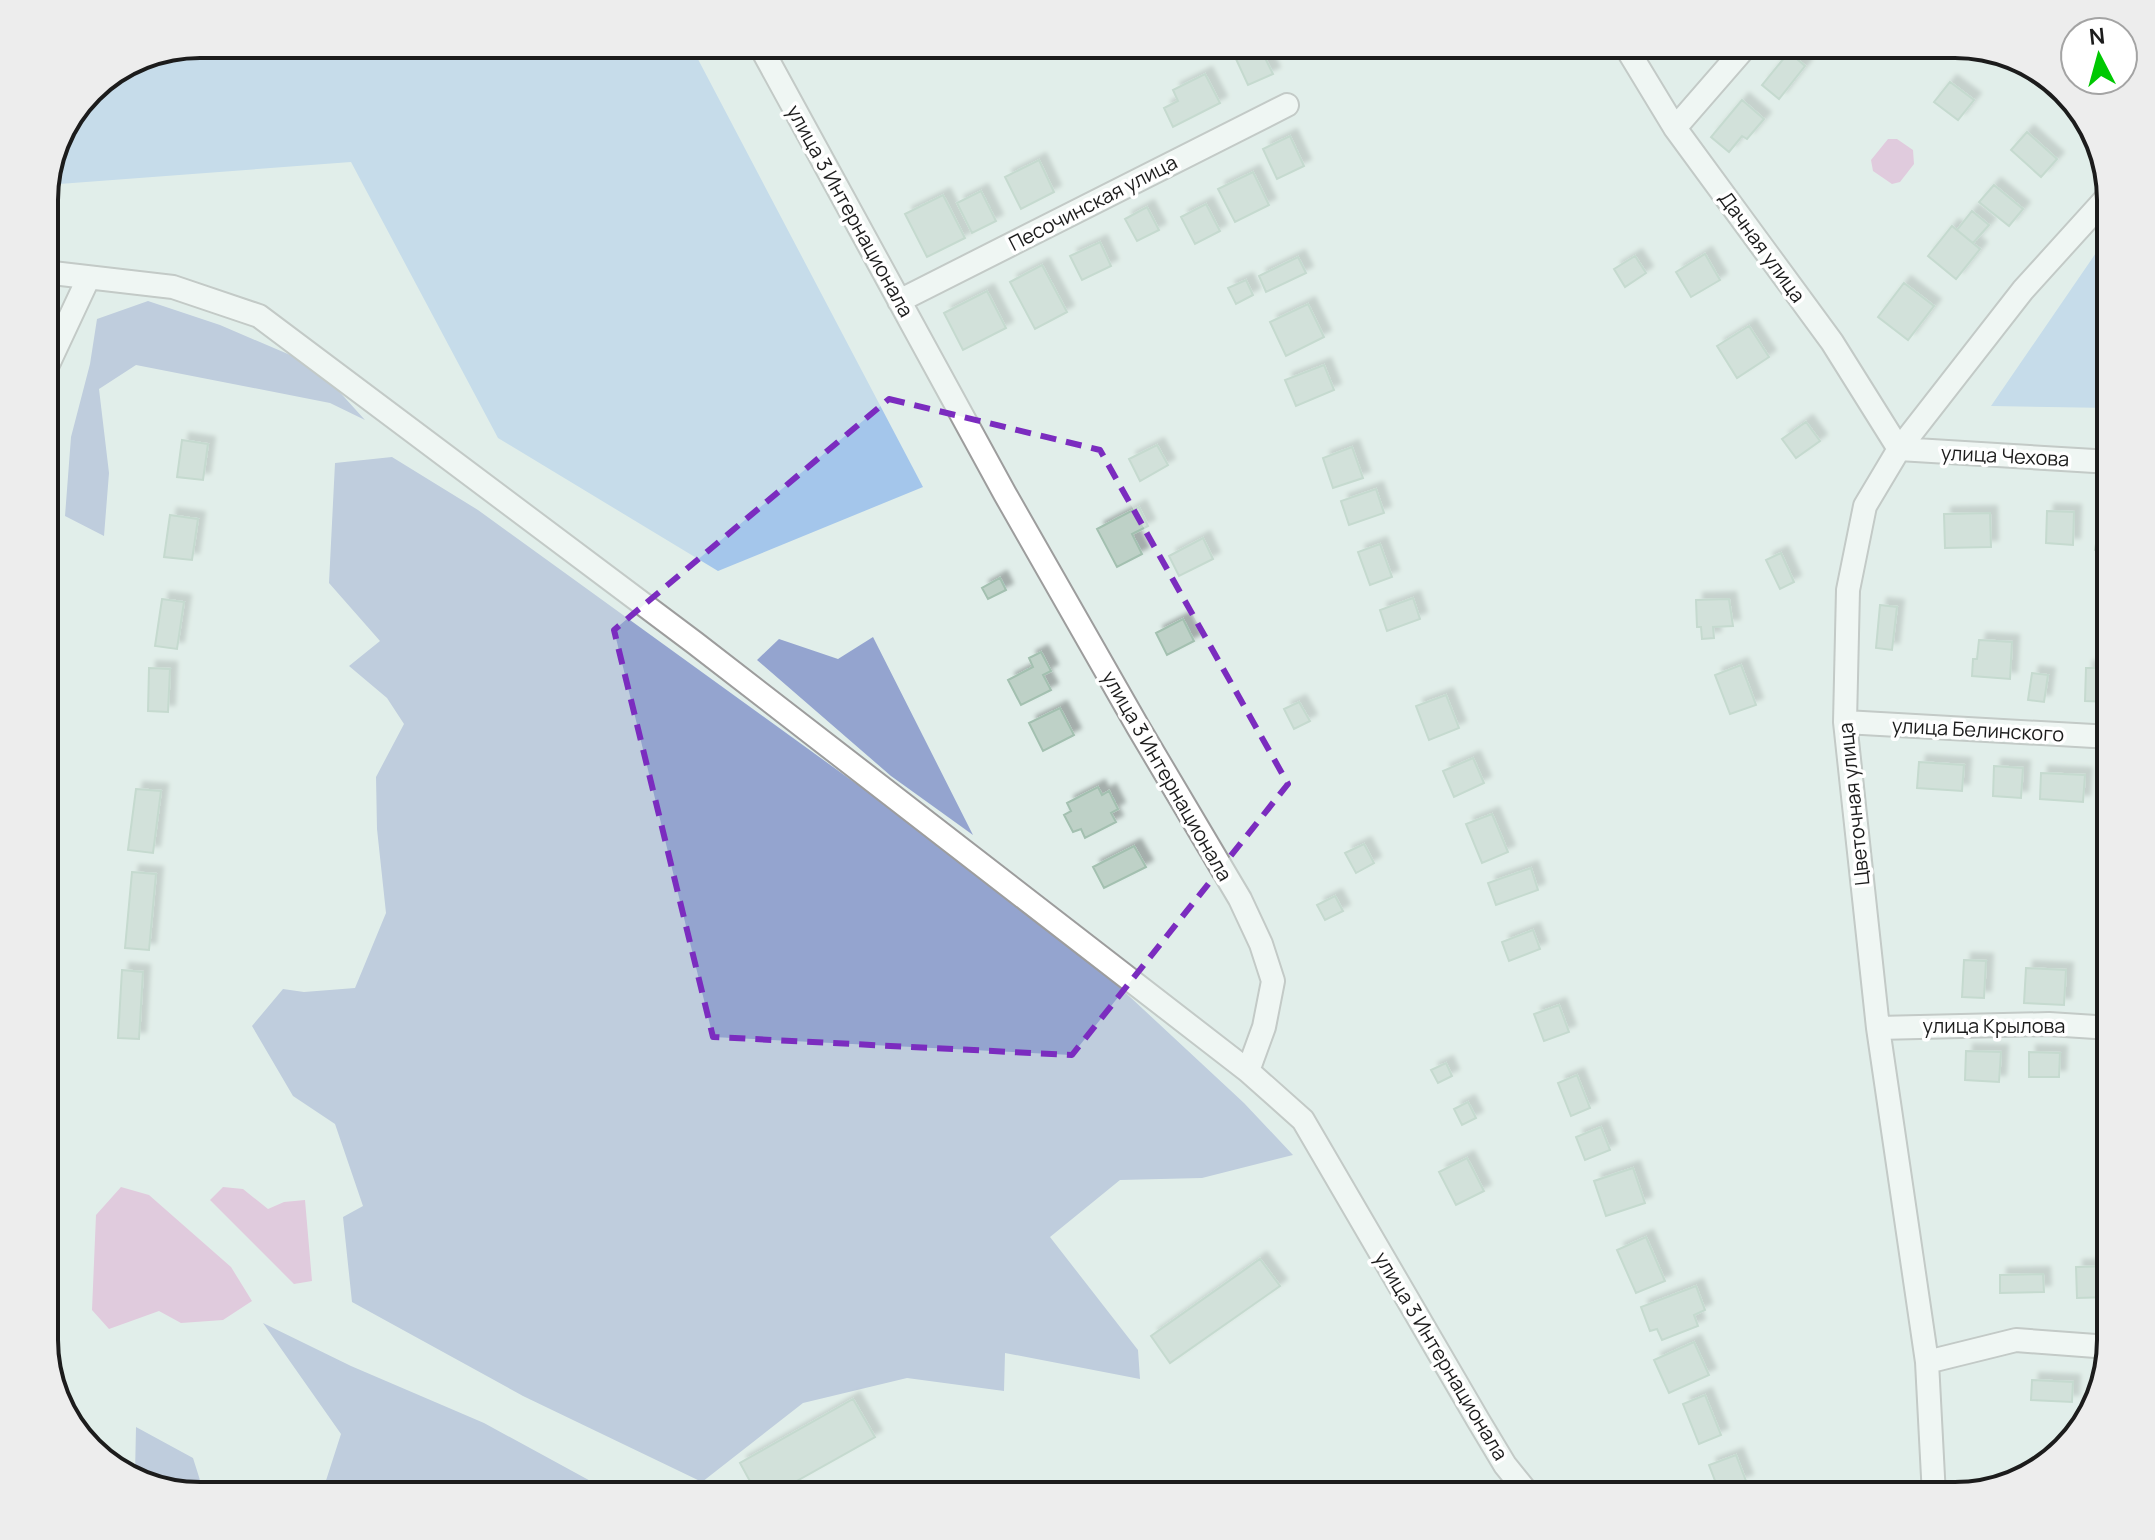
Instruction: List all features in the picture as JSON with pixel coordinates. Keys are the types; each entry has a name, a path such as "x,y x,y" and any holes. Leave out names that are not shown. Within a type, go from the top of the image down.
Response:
{"street":[{"name":"улица 3 Интернационала","path":"767,58 1051,576 1240,899 1261,944 1273,981 1264,1027 1248,1071 1303,1120 1478,1420 1519,1482"},
{"name":"Дачная улица","path":"1632,58 1675,128 1832,342 1899,449"},
{"path":"1675,128 1736,58"},
{"name":"Песочинская улица","path":"899,301 1287,105"},
{"name":"Цветочная улица","path":"1933,1482 1927,1362 1878,1028 1845,722 1848,590 1865,506 1899,449 2023,290 2097,208"},
{"path":"58,274 173,287 259,316 695,643 1248,1071"},
{"path":"58,343 88,279"},
{"name":"улица Чехова","path":"1899,449 2097,461"},
{"name":"улица Белинского","path":"1845,722 2097,736"},
{"name":"улица Крылова","path":"1878,1028 2049,1024 2097,1027"},
{"path":"1927,1362 2016,1340 2097,1346"}],"highlighted area":[{"path":"889,399 1100,450 1288,784 1072,1055 713,1037 614,630"}],"shaded area":[{"path":"697,58 923,487 718,571 498,438 351,162 59,184 69,146 93,107 129,77 182,59"},
{"path":"1888,139 1897,139 1913,150 1914,164 1900,182 1892,184 1873,171 1871,160"},
{"path":"2097,251 2097,408 1991,406"},
{"path":"148,301 220,325 316,366 365,420 330,403 136,365 99,389 109,473 104,536 65,516 71,437 90,364 97,319"},
{"path":"392,457 478,510 1057,929 1244,1103 1293,1155 1202,1178 1120,1180 1050,1237 1138,1350 1140,1379 1005,1353 1004,1391 907,1378 803,1403 702,1482 523,1396 352,1302 343,1217 363,1206 335,1124 293,1096 252,1026 283,989 304,992 355,988 386,913 377,829 376,777 404,724 387,698 349,666 380,641 329,583 335,463"},
{"path":"873,637 973,835 891,776 757,660 779,639 838,659"},
{"path":"121,1187 149,1195 231,1267 252,1301 223,1320 181,1323 159,1311 109,1329 92,1310 96,1215"},
{"path":"223,1187 243,1189 268,1209 284,1202 305,1200 312,1281 294,1284 210,1200"},
{"path":"263,1323 351,1366 484,1423 592,1482 326,1482 341,1434"},
{"path":"136,1427 193,1458 201,1482 164,1477 135,1466"}],"building":[{"path":"1265,58 1273,74 1248,85 1236,59"},
{"path":"1784,58 1796,58 1805,66 1779,99 1762,85"},
{"path":"1205,74 1220,103 1173,127 1164,108 1178,101 1173,90"},
{"path":"1950,82 1974,100 1958,120 1934,102"},
{"path":"1742,100 1764,119 1747,139 1742,136 1729,152 1711,137"},
{"path":"2027,132 2057,159 2041,177 2011,150"},
{"path":"1290,136 1304,166 1277,179 1263,149"},
{"path":"1039,160 1054,192 1021,209 1005,177"},
{"path":"1253,172 1269,205 1235,222 1218,189"},
{"path":"1994,185 2023,209 2009,226 1979,202"},
{"path":"981,191 996,221 972,233 957,203"},
{"path":"943,195 965,238 927,257 905,214"},
{"path":"1206,204 1220,231 1195,244 1181,217"},
{"path":"1147,207 1159,230 1137,241 1125,219"},
{"path":"1972,211 1989,225 1973,243 1957,230"},
{"path":"1952,226 1980,249 1956,279 1928,256"},
{"path":"1100,242 1111,266 1082,280 1070,256"},
{"path":"1705,254 1720,280 1691,297 1676,272"},
{"path":"1635,256 1646,273 1625,287 1614,269"},
{"path":"1298,257 1306,273 1266,292 1259,276"},
{"path":"1042,265 1067,312 1035,329 1010,282"},
{"path":"1246,280 1253,295 1236,304 1228,288"},
{"path":"1904,283 1934,306 1908,340 1878,317"},
{"path":"987,291 1006,328 963,350 944,313"},
{"path":"1308,304 1324,337 1286,356 1270,322"},
{"path":"1749,326 1769,357 1737,378 1717,346"},
{"path":"1324,365 1334,390 1296,406 1285,380"},
{"path":"1806,422 1820,441 1796,458 1782,439"},
{"path":"182,440 208,444 203,480 177,477"},
{"path":"1157,445 1168,465 1140,481 1129,459"},
{"path":"1352,447 1363,478 1333,488 1323,458"},
{"path":"1376,489 1384,513 1349,525 1341,501"},
{"path":"1139,507 1148,526 1132,534 1142,554 1117,567 1097,529"},
{"path":"2047,511 2074,512 2073,545 2046,543"},
{"path":"1990,513 1991,547 1945,548 1944,514"},
{"path":"170,515 198,519 192,560 164,557"},
{"path":"1203,538 1213,559 1179,576 1169,556"},
{"path":"1380,544 1392,577 1370,585 1358,552"},
{"path":"1781,553 1794,582 1780,589 1766,560"},
{"path":"1000,578 1006,590 988,599 982,588"},
{"path":"1413,598 1420,619 1387,631 1380,610"},
{"path":"162,599 184,602 177,649 155,646"},
{"path":"1729,599 1733,626 1713,627 1714,638 1702,639 1701,627 1697,627 1696,600"},
{"path":"1880,605 1897,607 1892,650 1876,648"},
{"path":"1183,619 1194,641 1167,655 1156,633"},
{"path":"1979,640 2012,642 2010,679 1972,676"},
{"path":"1041,652 1051,671 1043,675 1051,690 1021,705 1008,680 1033,667 1029,658"},
{"path":"1741,665 1756,705 1730,714 1715,675"},
{"path":"149,668 170,669 168,712 148,711"},
{"path":"2086,668 2097,668 2097,701 2085,701"},
{"path":"2032,673 2048,675 2044,702 2028,700"},
{"path":"1446,695 1459,728 1429,740 1416,706"},
{"path":"1299,702 1310,721 1294,729 1284,709"},
{"path":"1060,708 1074,735 1043,751 1029,723"},
{"path":"1473,758 1484,783 1454,797 1443,771"},
{"path":"1919,762 1964,765 1962,791 1917,788"},
{"path":"1994,766 2023,768 2021,798 1993,796"},
{"path":"2041,773 2085,775 2083,802 2040,799"},
{"path":"1098,787 1102,795 1109,791 1118,809 1111,813 1116,822 1085,838 1081,829 1073,832 1064,815 1071,811 1067,803"},
{"path":"136,789 161,791 153,853 128,850"},
{"path":"1492,814 1508,852 1482,863 1466,824"},
{"path":"1364,844 1374,863 1356,873 1345,853"},
{"path":"1134,846 1146,867 1104,888 1093,867"},
{"path":"1531,868 1538,890 1496,905 1488,883"},
{"path":"132,872 156,874 149,950 125,948"},
{"path":"1335,896 1343,911 1325,920 1317,905"},
{"path":"1533,930 1540,949 1509,961 1502,942"},
{"path":"1964,960 1986,961 1984,998 1962,997"},
{"path":"2026,968 2066,970 2064,1005 2024,1003"},
{"path":"122,970 143,972 139,1039 118,1038"},
{"path":"1559,1005 1569,1032 1544,1041 1534,1014"},
{"path":"1966,1051 2001,1052 1999,1082 1965,1080"},
{"path":"2029,1052 2060,1053 2059,1077 2029,1077"},
{"path":"1446,1063 1452,1076 1438,1083 1431,1070"},
{"path":"1577,1075 1590,1108 1571,1116 1558,1083"},
{"path":"1468,1102 1476,1118 1462,1125 1454,1109"},
{"path":"1601,1127 1610,1150 1585,1160 1576,1137"},
{"path":"1467,1158 1484,1191 1456,1205 1439,1172"},
{"path":"1633,1168 1645,1203 1606,1216 1594,1181"},
{"path":"1646,1237 1665,1281 1636,1293 1617,1250"},
{"path":"1260,1259 1280,1286 1170,1363 1151,1336"},
{"path":"2097,1266 2097,1297 2077,1298 2076,1267"},
{"path":"2043,1274 2044,1292 2000,1293 2000,1275"},
{"path":"1696,1286 1705,1310 1694,1315 1698,1326 1662,1340 1657,1329 1650,1331 1641,1307"},
{"path":"1694,1342 1709,1375 1669,1393 1654,1360"},
{"path":"2032,1380 2073,1382 2072,1402 2031,1400"},
{"path":"1705,1395 1721,1435 1699,1444 1683,1404"},
{"path":"853,1399 875,1437 795,1482 750,1482 740,1463"},
{"path":"1736,1455 1746,1481 1716,1482 1709,1465"}]}
